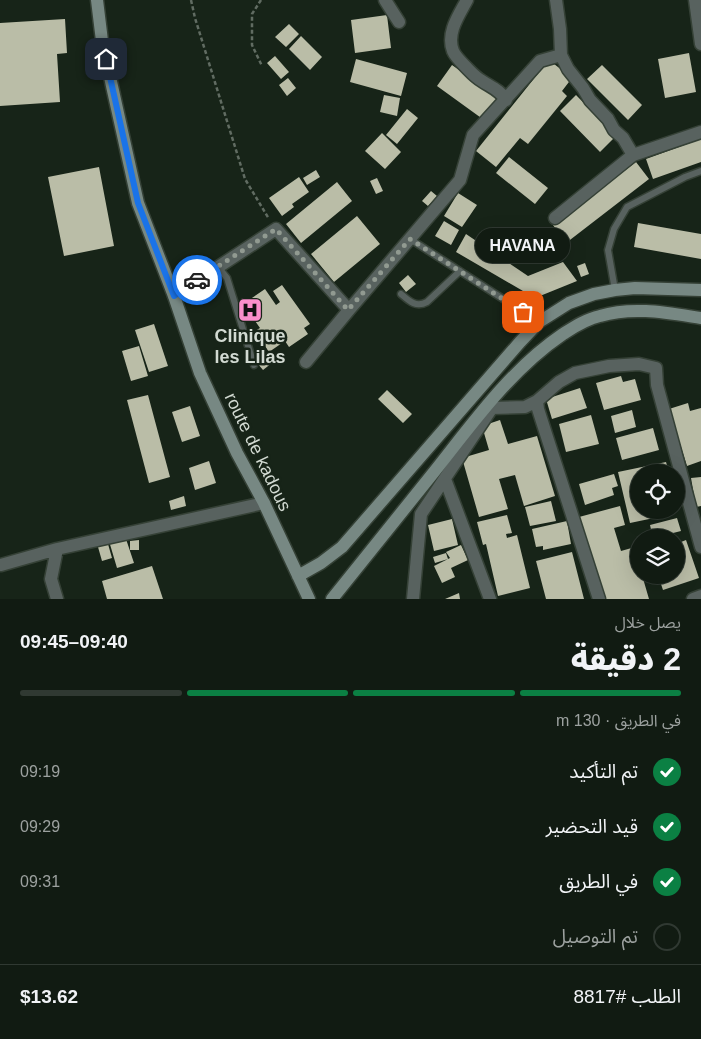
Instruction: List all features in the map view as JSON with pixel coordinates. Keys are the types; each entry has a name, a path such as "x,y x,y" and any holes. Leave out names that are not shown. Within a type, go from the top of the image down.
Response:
{"street":[{"name":"route de kadous","path":"97,0 102,41 138,203 174,296 200,373 237,453 264,502 309,599"},
{"path":"385,0 399,22"},
{"path":"467,0 454,24 452,34 453,51 473,74 503,94 506,100"},
{"path":"556,0 560,29 560,55 590,100 608,119 614,130 623,138 633,155"},
{"path":"695,0 701,44"},
{"path":"306,362 348,310 460,180 473,135 540,61 560,55"},
{"path":"555,218 633,155 701,132"},
{"path":"174,296 276,229 348,310"},
{"path":"298,576 321,563 342,547 539,322 569,303 594,294 614,290 635,288 701,290"},
{"path":"332,599 491,401 525,364 550,343 574,326 600,316 629,311 655,311 701,318"},
{"path":"413,599 421,514 492,408 525,407 537,401 559,382 575,373 609,366 639,364 656,368 656,385 701,547"},
{"path":"537,401 599,599"},
{"path":"444,479 490,599"},
{"path":"1,565 57,549 264,502"},
{"path":"57,549 51,579 57,599"},
{"path":"693,599 701,596"}],"lane":[{"path":"614,290 608,250 614,229 627,207 685,177 701,171"},
{"path":"410,239 539,322"},
{"path":"218,267 228,278 254,366"},
{"path":"400,294 414,304 423,304 460,271"}],"path":[{"path":"191,0 245,179 276,229"},
{"path":"261,0 252,14 252,45 262,66"}],"building":[{"path":"387,15 391,48 355,53 351,20"},
{"path":"65,19 67,53 57,54 60,102 0,106 0,23"},
{"path":"289,24 299,34 286,47 275,37"},
{"path":"301,36 322,57 310,70 289,49"},
{"path":"689,53 696,92 665,98 658,59"},
{"path":"275,56 289,72 281,79 267,63"},
{"path":"356,59 407,73 401,96 350,82"},
{"path":"549,60 572,78 562,91 567,96 528,144 520,138 496,167 476,151"},
{"path":"452,65 500,99 484,120 437,86"},
{"path":"602,65 642,105 628,120 587,79"},
{"path":"288,78 296,88 287,96 279,85"},
{"path":"384,95 400,98 397,116 380,112"},
{"path":"576,95 616,136 600,152 560,111"},
{"path":"407,109 418,118 397,144 386,135"},
{"path":"382,133 401,152 385,169 365,151"},
{"path":"701,139 701,162 653,179 646,159"},
{"path":"509,157 548,188 535,204 496,173"},
{"path":"636,162 649,179 566,243 553,225"},
{"path":"99,167 114,246 64,256 48,177"},
{"path":"316,170 320,177 307,185 303,178"},
{"path":"299,177 309,192 292,204 294,207 282,216 269,198"},
{"path":"377,178 383,191 376,194 370,181"},
{"path":"337,182 352,201 301,243 286,224"},
{"path":"431,191 437,196 428,206 422,201"},
{"path":"458,193 477,205 462,227 444,216"},
{"path":"357,216 380,244 334,282 311,254"},
{"path":"444,221 459,230 451,245 435,236"},
{"path":"638,223 701,234 701,259 634,247"},
{"path":"466,234 528,276 563,262 577,281 535,298 456,252"},
{"path":"585,263 589,274 581,277 577,266"},
{"path":"408,275 416,284 406,292 399,283"},
{"path":"282,285 310,324 304,328 308,334 289,347 285,341 269,352 255,331 260,328 243,304 265,289 276,305 280,302 273,291"},
{"path":"154,324 168,366 149,372 135,330"},
{"path":"139,346 148,376 131,381 122,351"},
{"path":"273,353 277,359 263,370 258,364"},
{"path":"621,376 623,382 635,379 641,400 604,410 596,383"},
{"path":"580,388 587,408 552,419 546,399"},
{"path":"387,390 412,414 403,423 378,399"},
{"path":"148,395 170,477 149,483 127,400"},
{"path":"688,403 690,411 701,408 701,461 687,466 669,409"},
{"path":"190,406 200,436 182,442 172,412"},
{"path":"632,410 636,427 615,433 611,416"},
{"path":"591,415 599,444 566,452 559,424"},
{"path":"500,420 508,444 537,436 555,496 524,506 515,475 499,479 508,509 479,517 462,458 489,450 482,426"},
{"path":"653,428 659,450 622,460 616,438"},
{"path":"209,461 216,483 195,490 189,468"},
{"path":"630,470 630,519 649,519 630,523 618,472"},
{"path":"614,474 618,486 612,488 614,495 585,505 579,484"},
{"path":"701,477 701,506 696,507 691,478"},
{"path":"184,496 186,506 171,510 169,501"},
{"path":"551,501 556,521 530,526 525,507"},
{"path":"620,506 625,525 614,528 621,551 630,548 630,584 645,584 649,599 602,599 579,517"},
{"path":"507,515 512,533 506,534 507,538 517,535 530,588 498,596 486,544 483,545 477,522"},
{"path":"452,519 458,545 434,551 428,525"},
{"path":"677,519 680,529 651,529 650,525"},
{"path":"567,521 571,544 543,550 543,546 536,547 532,529"},
{"path":"125,536 134,563 117,568 109,541"},
{"path":"139,540 139,550 130,550 130,541"},
{"path":"685,540 699,578 685,583"},
{"path":"108,544 112,558 102,561 98,547"},
{"path":"461,545 468,560 451,568 455,577 442,583 434,566 450,558 446,552"},
{"path":"572,552 584,599 546,599 536,561"},
{"path":"446,553 448,559 435,563 433,557"},
{"path":"152,566 163,599 107,599 102,581"},
{"path":"661,584 681,584 663,590"},
{"path":"459,593 460,599 445,599"}],"way so far":[{"path":"197,280 276,229 348,310 410,239 523,312"}],"place":[{"name":"Clinique les Lilas","path":"250,310"},
{"name":"HAVANA","path":"523,312"}],"route":[{"path":"106,59 138,203 174,296 197,280"}]}
